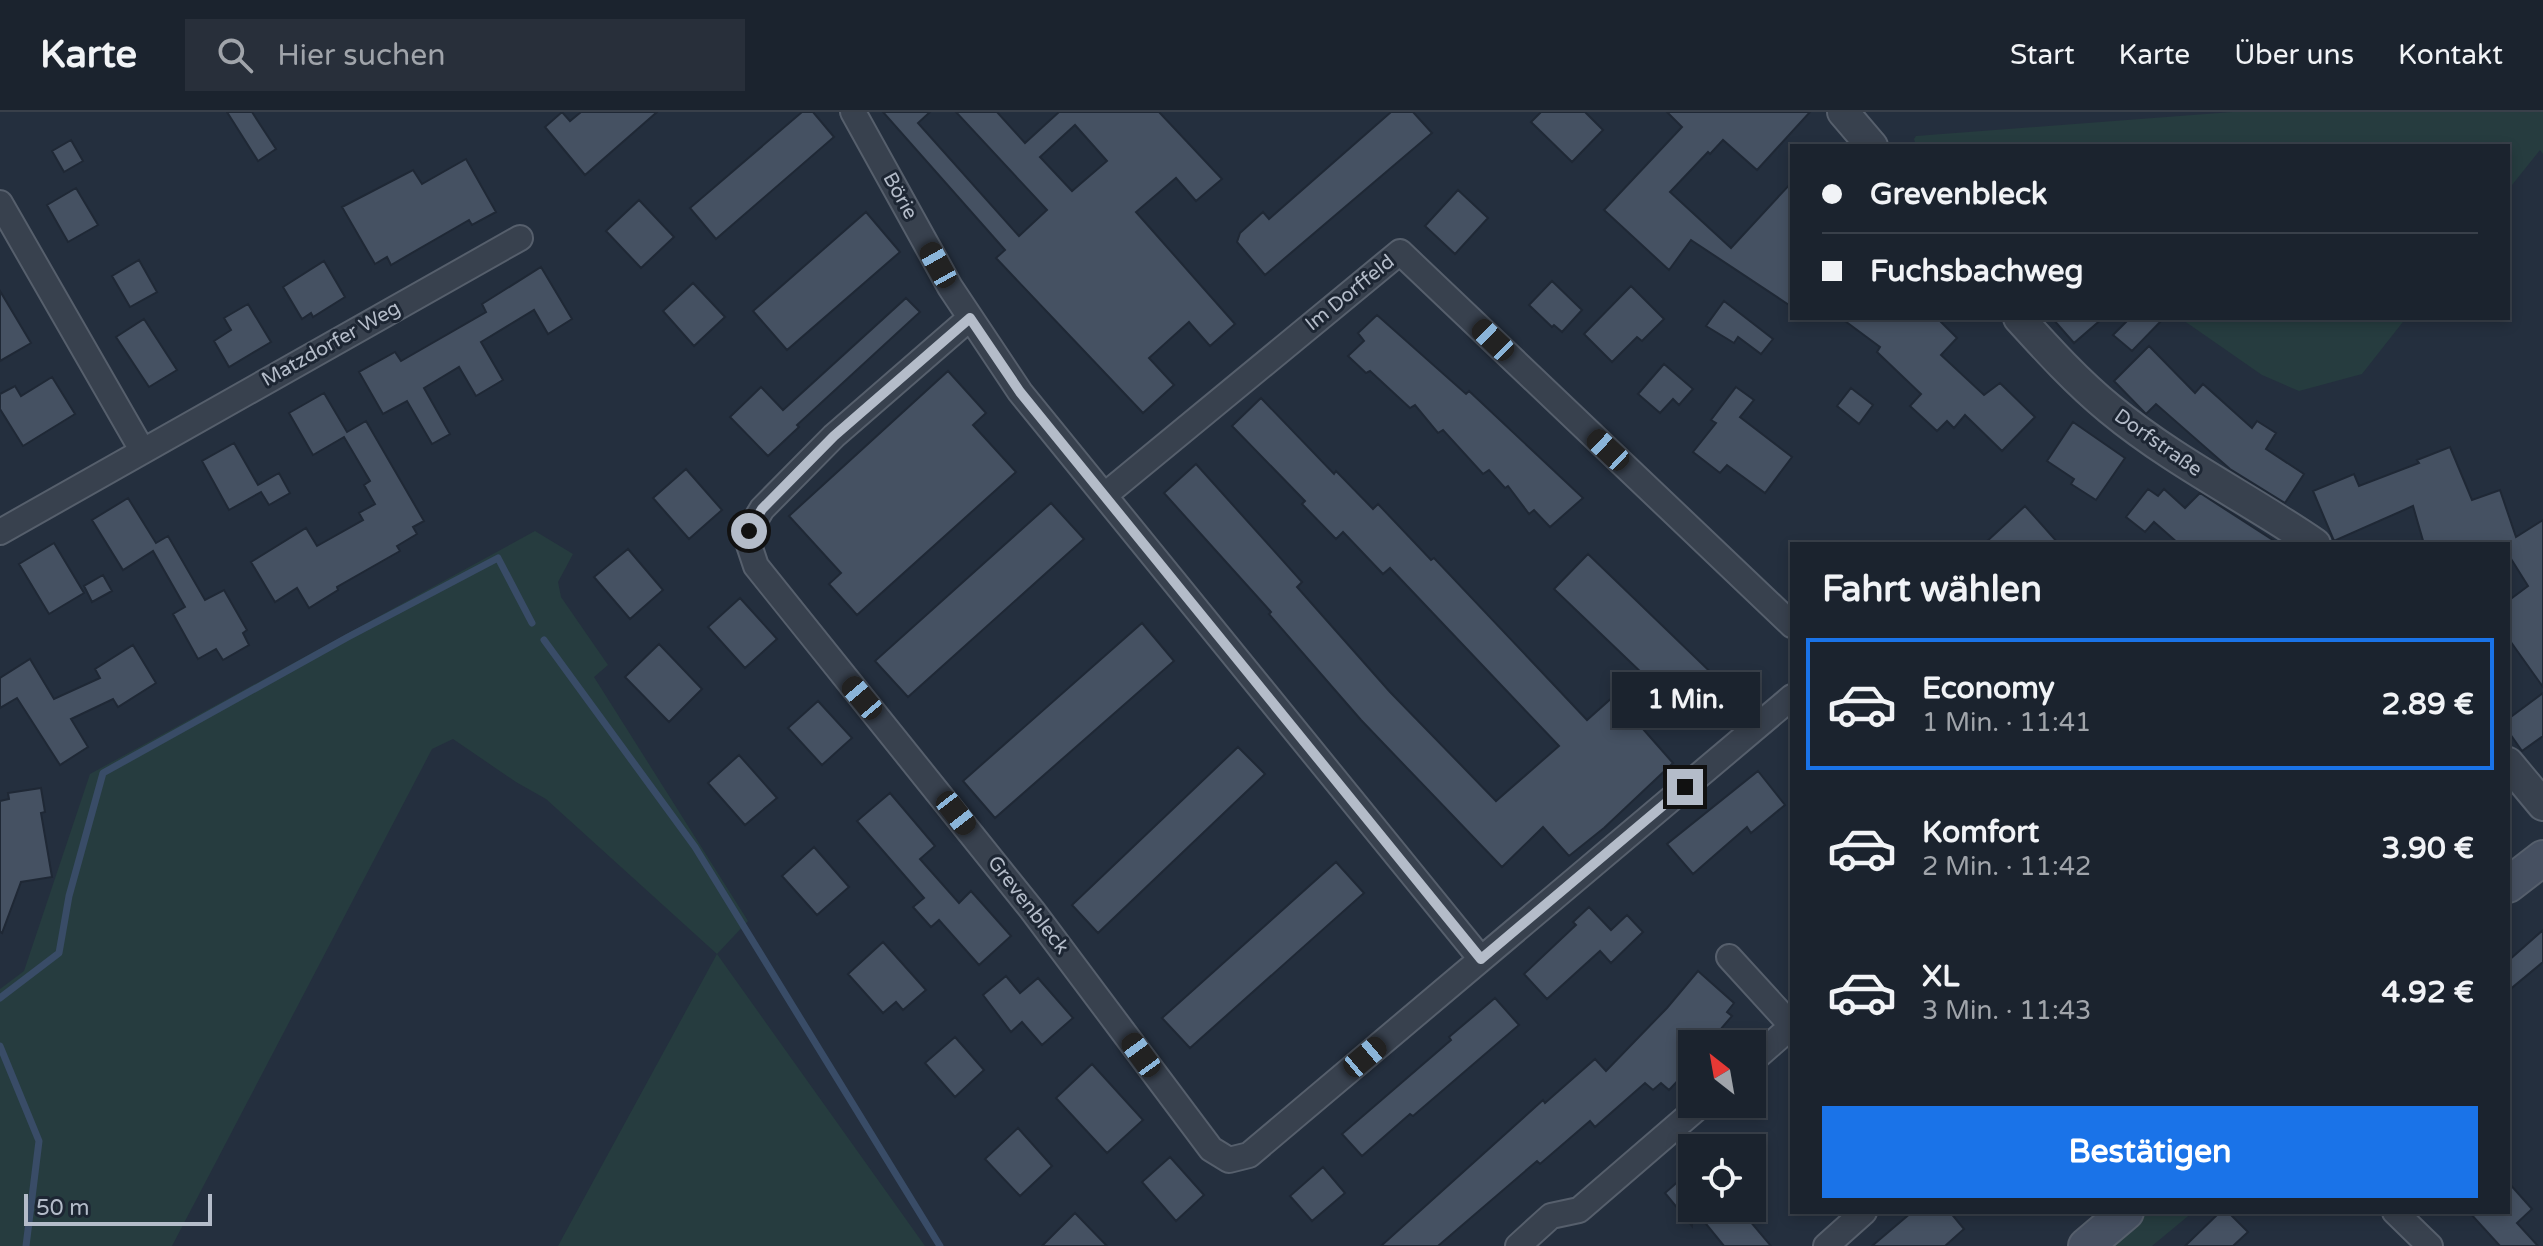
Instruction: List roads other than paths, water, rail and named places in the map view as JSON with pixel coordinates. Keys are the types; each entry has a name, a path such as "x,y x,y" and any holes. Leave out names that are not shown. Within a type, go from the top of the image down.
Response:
{"main road":[{"path":"2510,883 2543,858"},
{"path":"2086,1246 2124,1214"}],"street":[{"name":"Börie","path":"853,112 970,318 1020,392 1481,959"},
{"path":"1843,112 1870,144"},
{"path":"0,203 142,450"},
{"name":"Matzdorfer Weg","path":"0,532 520,238"},
{"name":"Im Dorffeld","path":"1105,495 1400,252 1790,623"},
{"name":"Grevenbleck","path":"970,318 834,436 762,509 749,531 749,545 756,566 1032,910 1211,1149 1229,1160 1249,1155 1481,959"},
{"name":"Dorfstraße","path":"2021,320 2074,377 2111,410 2219,485 2312,542"},
{"path":"1481,959 1790,699"},
{"path":"2510,765 2543,805"},
{"path":"1729,957 1790,1024"},
{"path":"1766,1049 1790,1028"},
{"path":"1518,1246 1551,1216 1579,1210 1686,1118"},
{"path":"1826,1246 1862,1214"},
{"path":"2397,1214 2430,1246"}],"waterway":[{"path":"0,998 59,953 69,896 103,773 498,558 532,623"},
{"path":"544,640 695,847 940,1246"},
{"path":"0,1046 39,1141 26,1246"}]}
